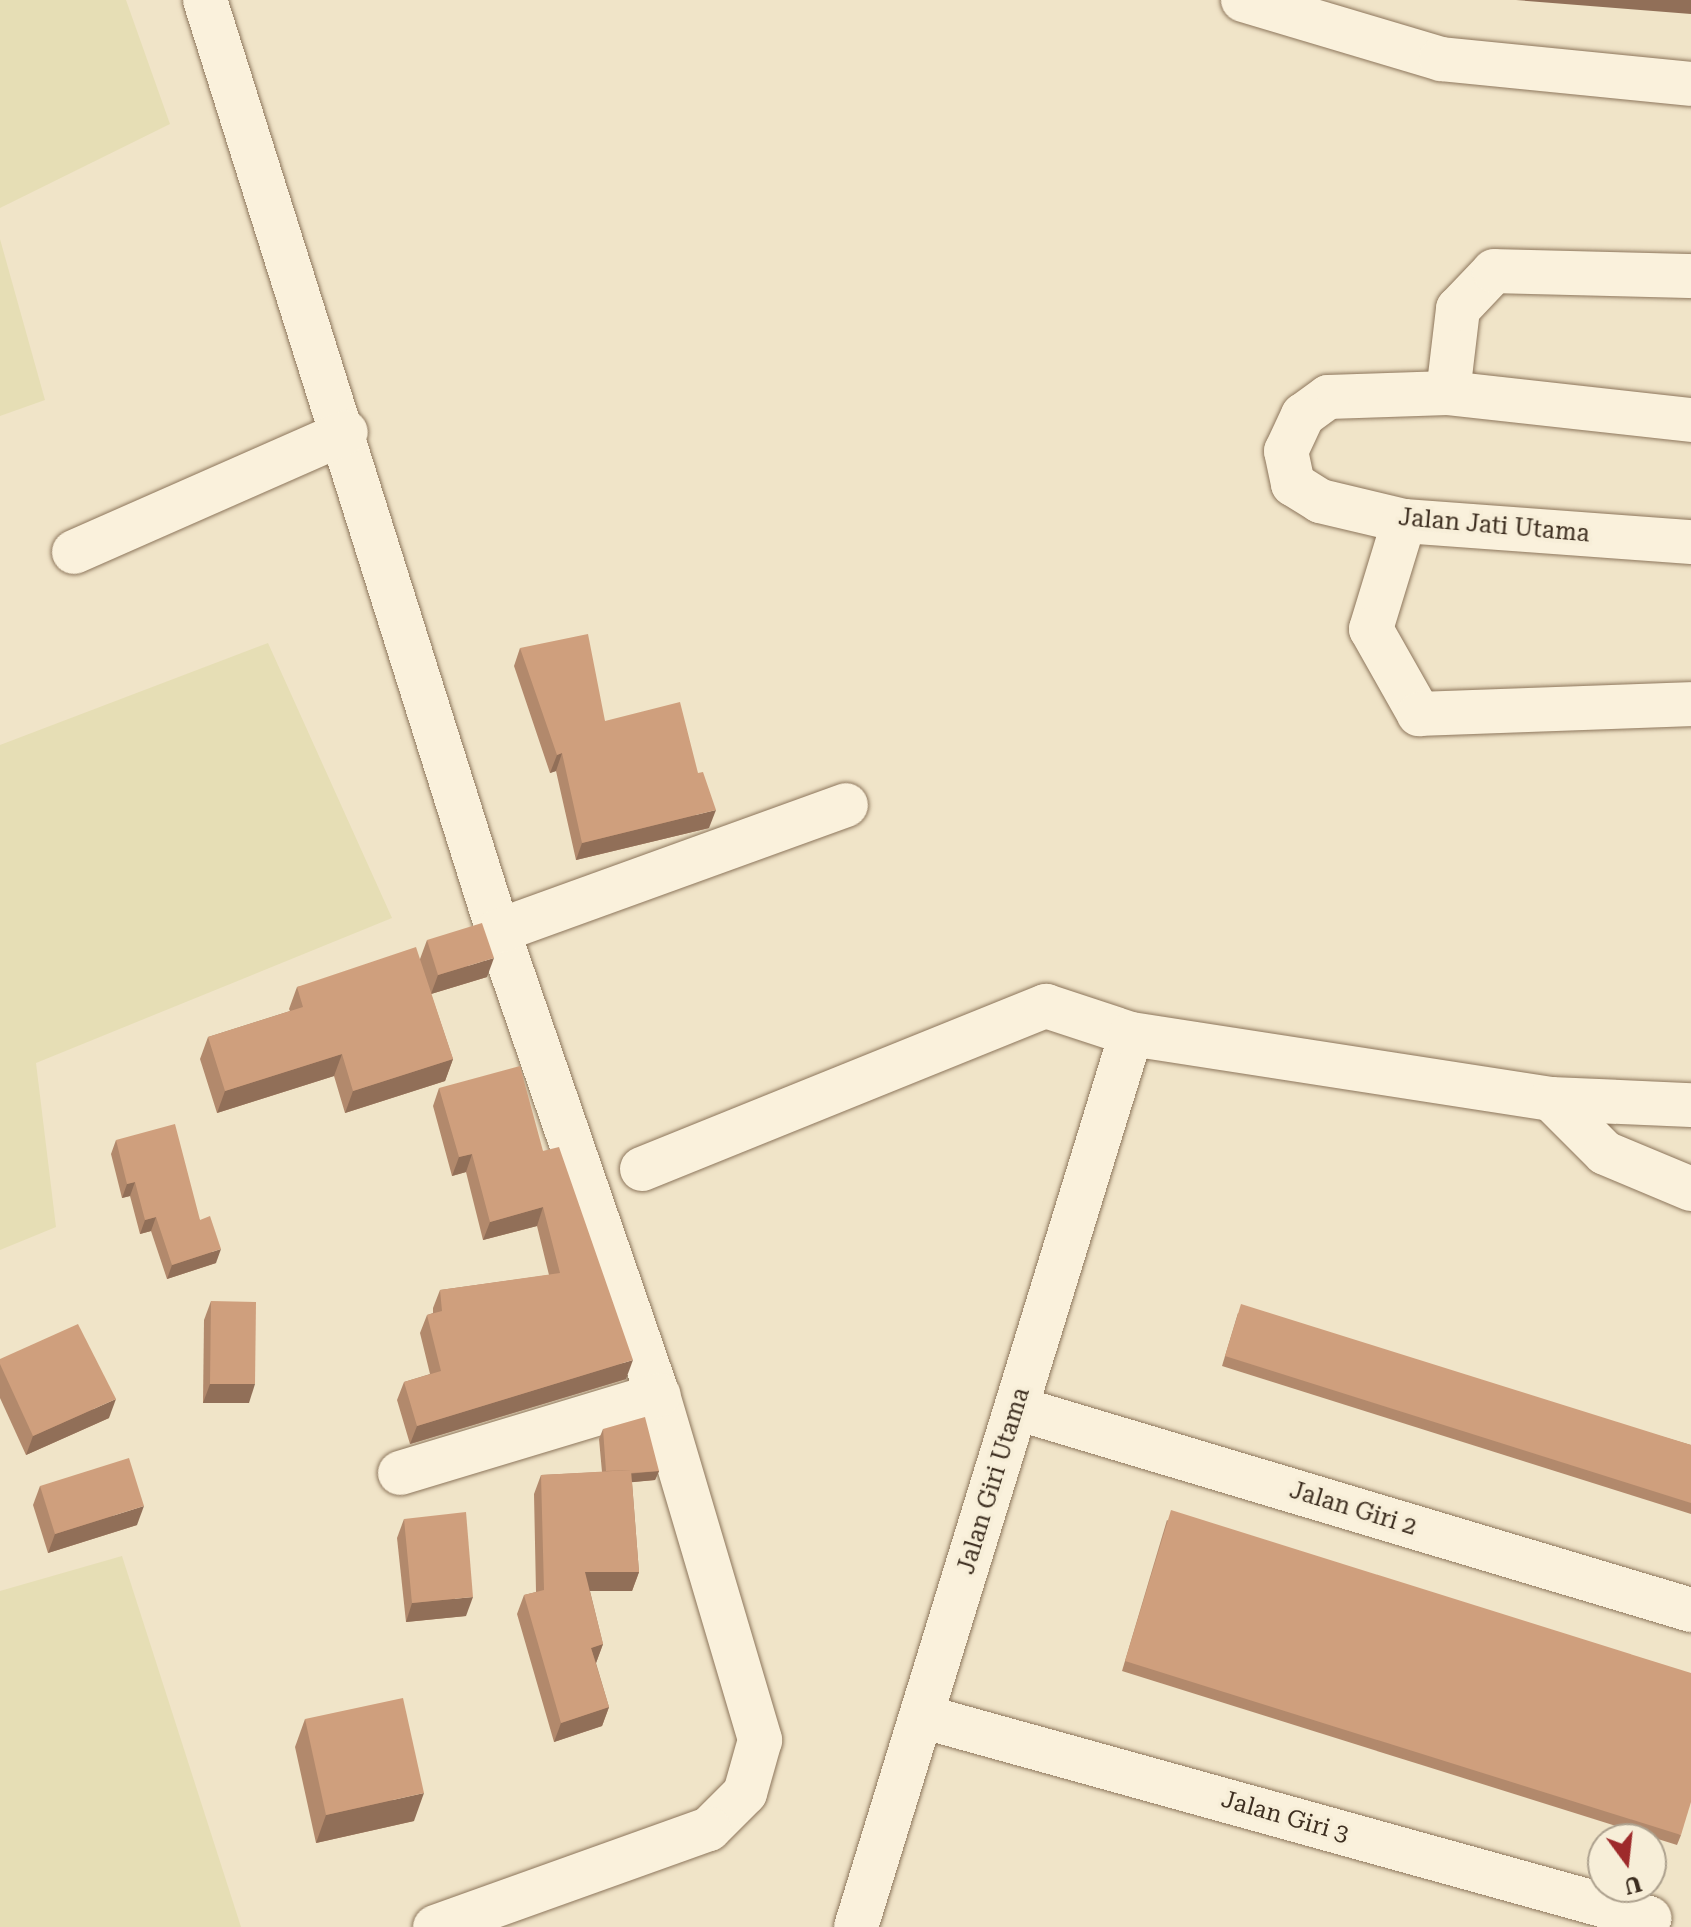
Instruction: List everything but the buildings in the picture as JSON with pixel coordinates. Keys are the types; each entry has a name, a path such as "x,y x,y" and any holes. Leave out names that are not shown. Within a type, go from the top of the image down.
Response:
{"street":[{"path":"205,0 346,432 498,931 658,1395 760,1740 745,1793 709,1829 435,1927"},
{"path":"1243,0 1320,14 1441,59 1691,84"},
{"path":"1448,393 1458,309 1494,271 1691,276"},
{"name":"Jalan Jati Utama","path":"1691,420 1448,393 1328,397 1303,415 1286,451 1293,484 1320,501 1404,521 1691,542"},
{"path":"74,552 346,432"},
{"path":"1404,521 1371,629 1419,714 1691,704"},
{"path":"498,931 846,805"},
{"path":"642,1169 1046,1006 1131,1034 1551,1099 1691,1105"},
{"name":"Jalan Giri Utama","path":"856,1927 1131,1034"},
{"path":"1551,1099 1605,1153 1691,1189"},
{"path":"400,1473 658,1395"},
{"name":"Jalan Giri 2","path":"1016,1408 1691,1610"},
{"name":"Jalan Giri 3","path":"921,1716 1649,1918"}],"shaded area":[{"path":"0,0 126,0 170,124 0,208"},
{"path":"0,239 45,400 0,416"},
{"path":"268,643 392,918 36,1063 56,1227 0,1250 0,745"},
{"path":"122,1556 241,1927 0,1927 0,1591"}]}
